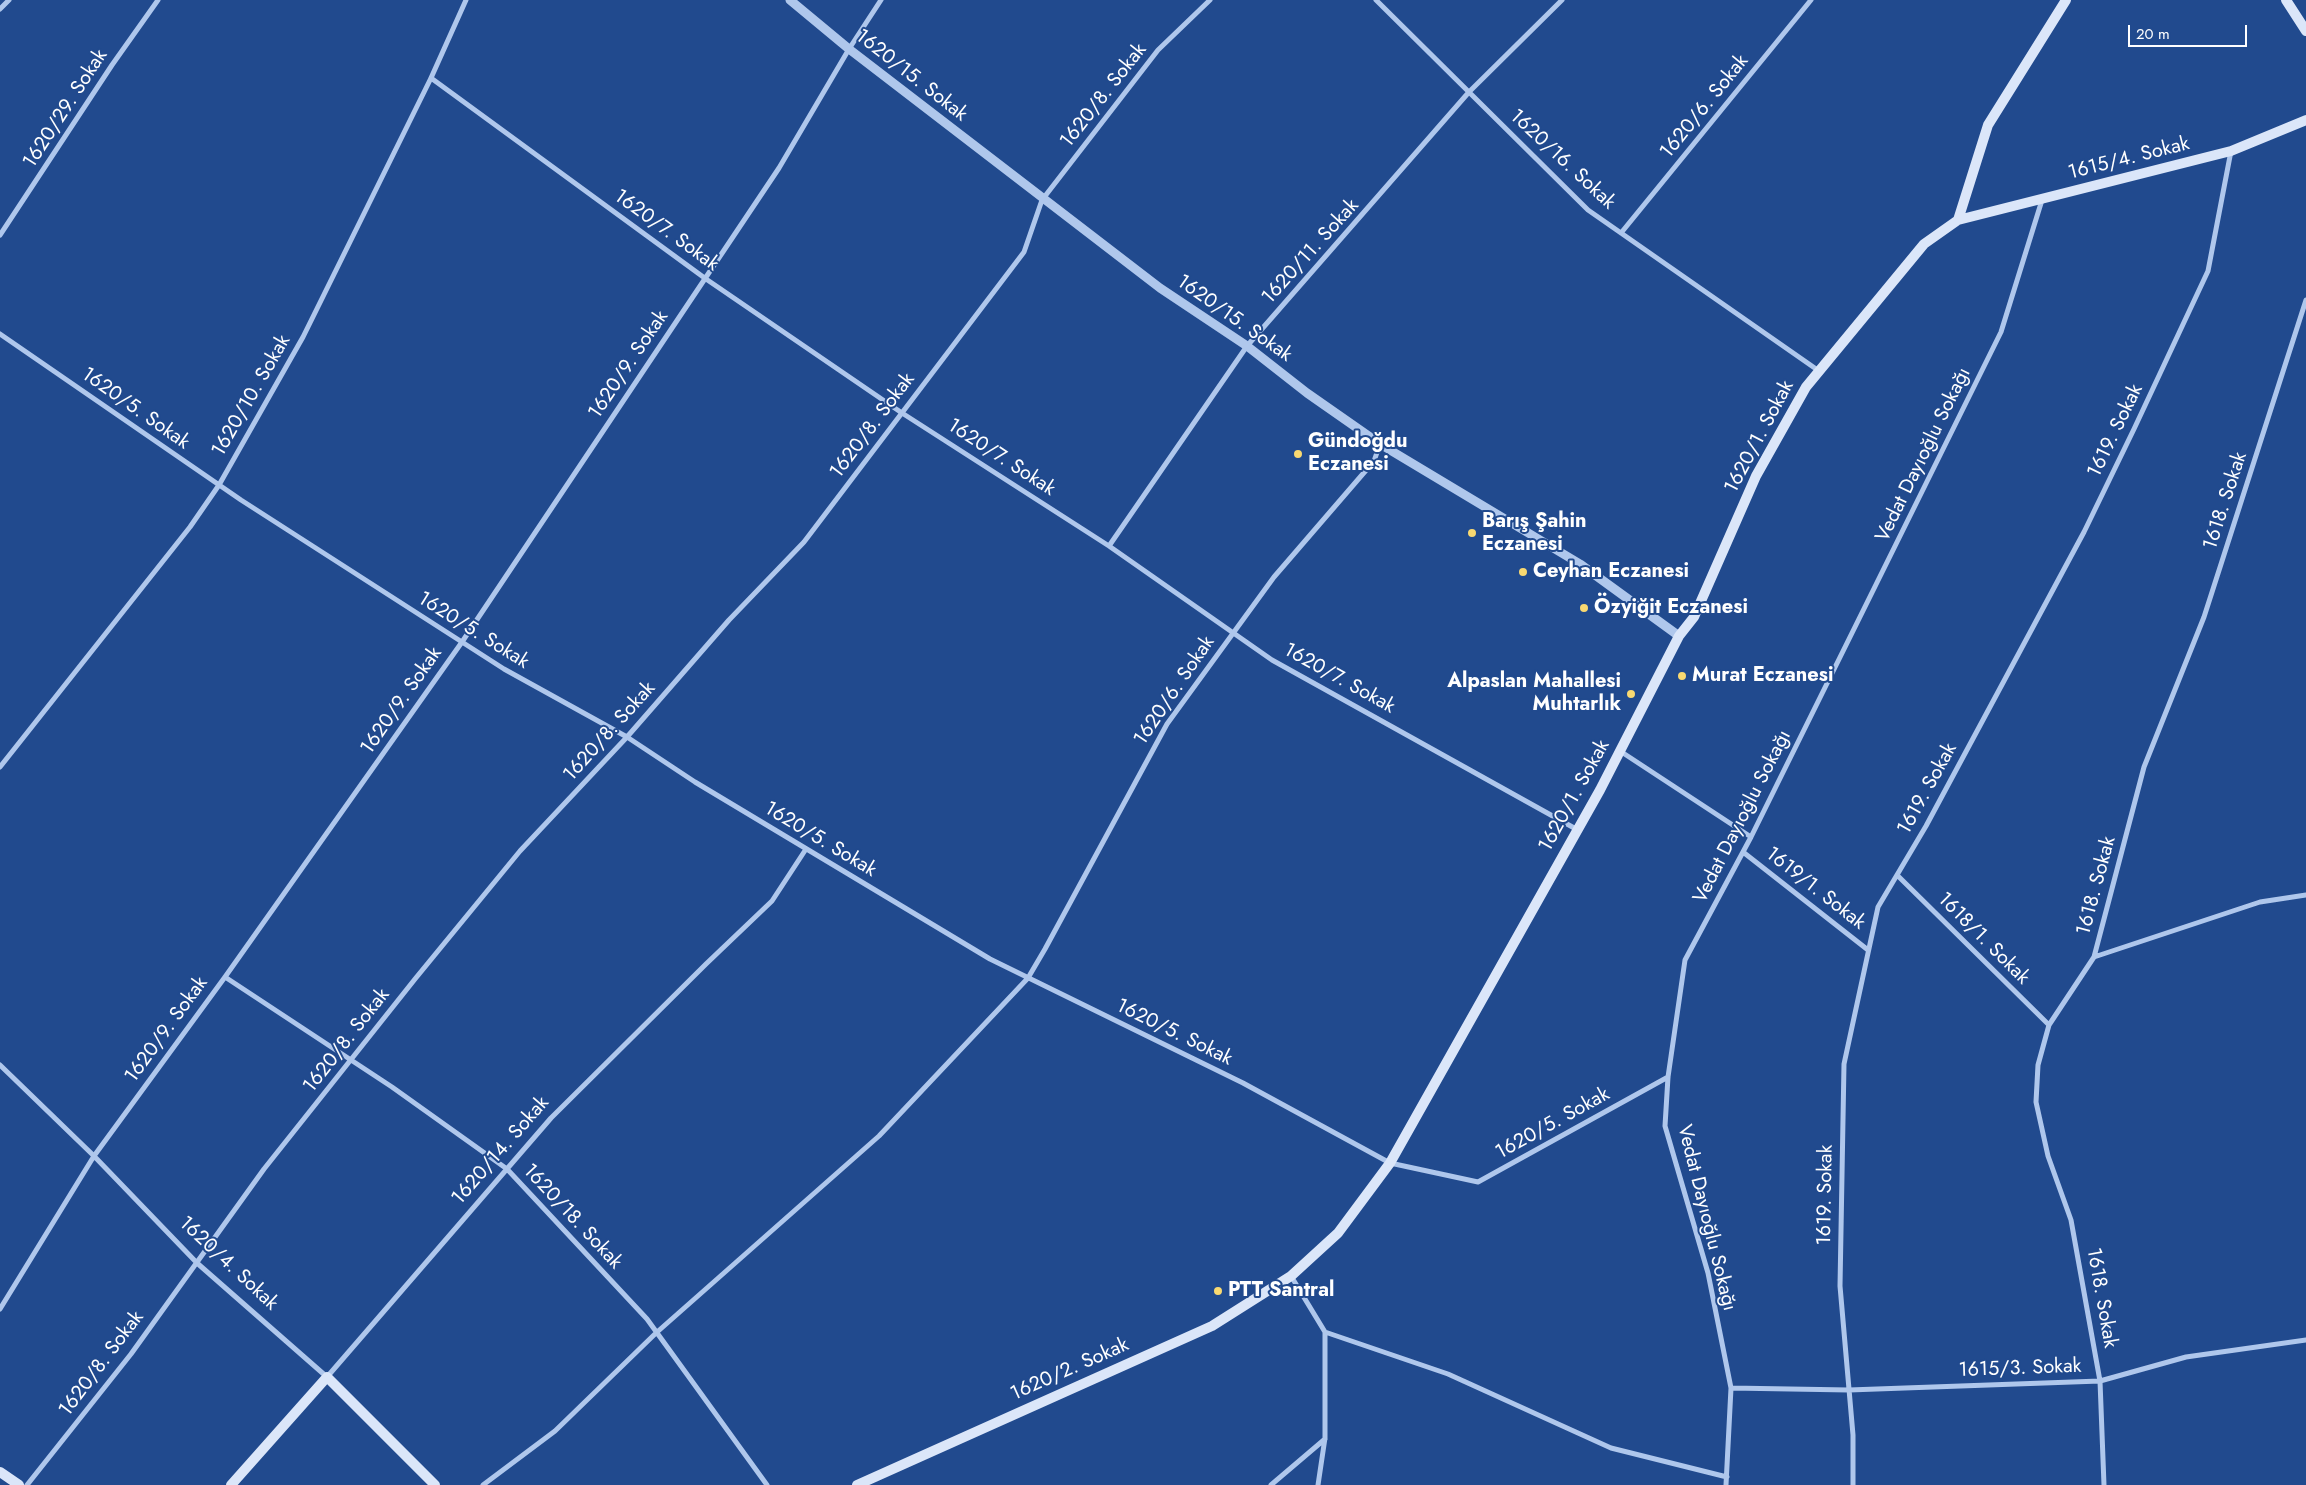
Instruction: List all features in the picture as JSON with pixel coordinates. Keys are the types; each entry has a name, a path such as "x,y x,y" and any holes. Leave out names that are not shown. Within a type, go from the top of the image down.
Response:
{"main road":[{"path":"1958,220 1988,125 2066,0"},
{"path":"2286,0 2306,31"},
{"name":"1615/4. Sokak","path":"1958,220 2231,151 2306,120"},
{"name":"1620/1. Sokak","path":"1291,1276 1338,1233 1390,1162 1620,751 1680,636 1694,617 1756,476 1806,387 1924,244 1958,220"},
{"name":"1620/2. Sokak","path":"857,1485 1212,1326 1291,1276"},
{"name":"1620/14. Sokak","path":"231,1485 327,1377"},
{"name":"1620/4. Sokak","path":"327,1377 435,1485"},
{"path":"0,1472 19,1485"}],"street":[{"path":"0,9 9,0"},
{"name":"1620/29. Sokak","path":"0,235 112,65 158,0"},
{"name":"1620/10. Sokak","path":"0,767 190,528 219,485 303,337 431,78 466,0"},
{"name":"1620/15. Sokak","path":"790,0 849,49 1042,200 1160,288 1247,346 1307,393 1380,444 1580,564 1680,636"},
{"name":"1620/9. Sokak","path":"0,1309 94,1156 225,977 462,642 779,168 849,49 881,0"},
{"name":"1620/8. Sokak","path":"27,1485 131,1354 264,1169 520,851 627,737 729,620 804,542 1024,252 1042,200 1158,50 1210,0"},
{"name":"1620/16. Sokak","path":"1376,0 1588,210 1819,371"},
{"name":"1620/11. Sokak","path":"1109,546 1247,346 1470,92 1562,0"},
{"name":"1620/6. Sokak","path":"1621,233 1811,0"},
{"name":"1620/7. Sokak","path":"431,78 706,279 902,413 1109,546 1272,660 1576,829"},
{"name":"1619. Sokak","path":"1853,1485 1853,1435 1840,1286 1844,1064 1878,907 1926,826 2084,532 2208,271 2231,151"},
{"name":"Vedat Dayıoğlu Sokağı","path":"1726,1485 1728,1477 1730,1388 1708,1273 1665,1126 1668,1077 1685,960 1751,837 2001,332 2042,200"},
{"name":"1618. Sokak","path":"2104,1485 2100,1381 2071,1220 2048,1156 2036,1102 2038,1065 2049,1025 2094,957 2144,766 2204,617 2306,300"},
{"name":"1620/5. Sokak","path":"0,334 219,485 504,669 627,737 694,782 990,959 1243,1083 1390,1162 1478,1182 1668,1077"},
{"name":"1620/6. Sokak","path":"484,1485 556,1431 656,1332 879,1136 1028,978 1046,949 1167,724 1274,577 1374,461 1380,444"},
{"name":"1619/1. Sokak","path":"1620,751 1751,837"},
{"name":"1620/14. Sokak","path":"327,1377 551,1118 698,971 772,901 806,849"},
{"name":"1619/1. Sokak","path":"1742,852 1868,950"},
{"name":"1618/1. Sokak","path":"1897,875 2049,1025"},
{"path":"2094,957 2260,902 2306,895"},
{"name":"1620/18. Sokak","path":"225,977 392,1087 507,1170 647,1319 767,1485"},
{"name":"1620/4. Sokak","path":"0,1065 94,1156 197,1262 327,1377"},
{"path":"1291,1276 1325,1332 1325,1438 1318,1485"},
{"path":"1325,1332 1448,1374 1611,1448 1728,1477"},
{"name":"1615/3. Sokak","path":"1730,1388 1849,1390 2100,1381 2186,1357 2306,1340"},
{"path":"1271,1485 1325,1438"}],"place":[{"name":"Gündoğdu Eczanesi","path":"1298,454"},
{"name":"Barış Şahin Eczanesi","path":"1472,533"},
{"name":"Ceyhan Eczanesi","path":"1523,572"},
{"name":"Özyiğit Eczanesi","path":"1584,608"},
{"name":"Murat Eczanesi","path":"1682,676"},
{"name":"Alpaslan Mahallesi Muhtarlık","path":"1631,694"},
{"name":"PTT Santral","path":"1218,1291"}]}
